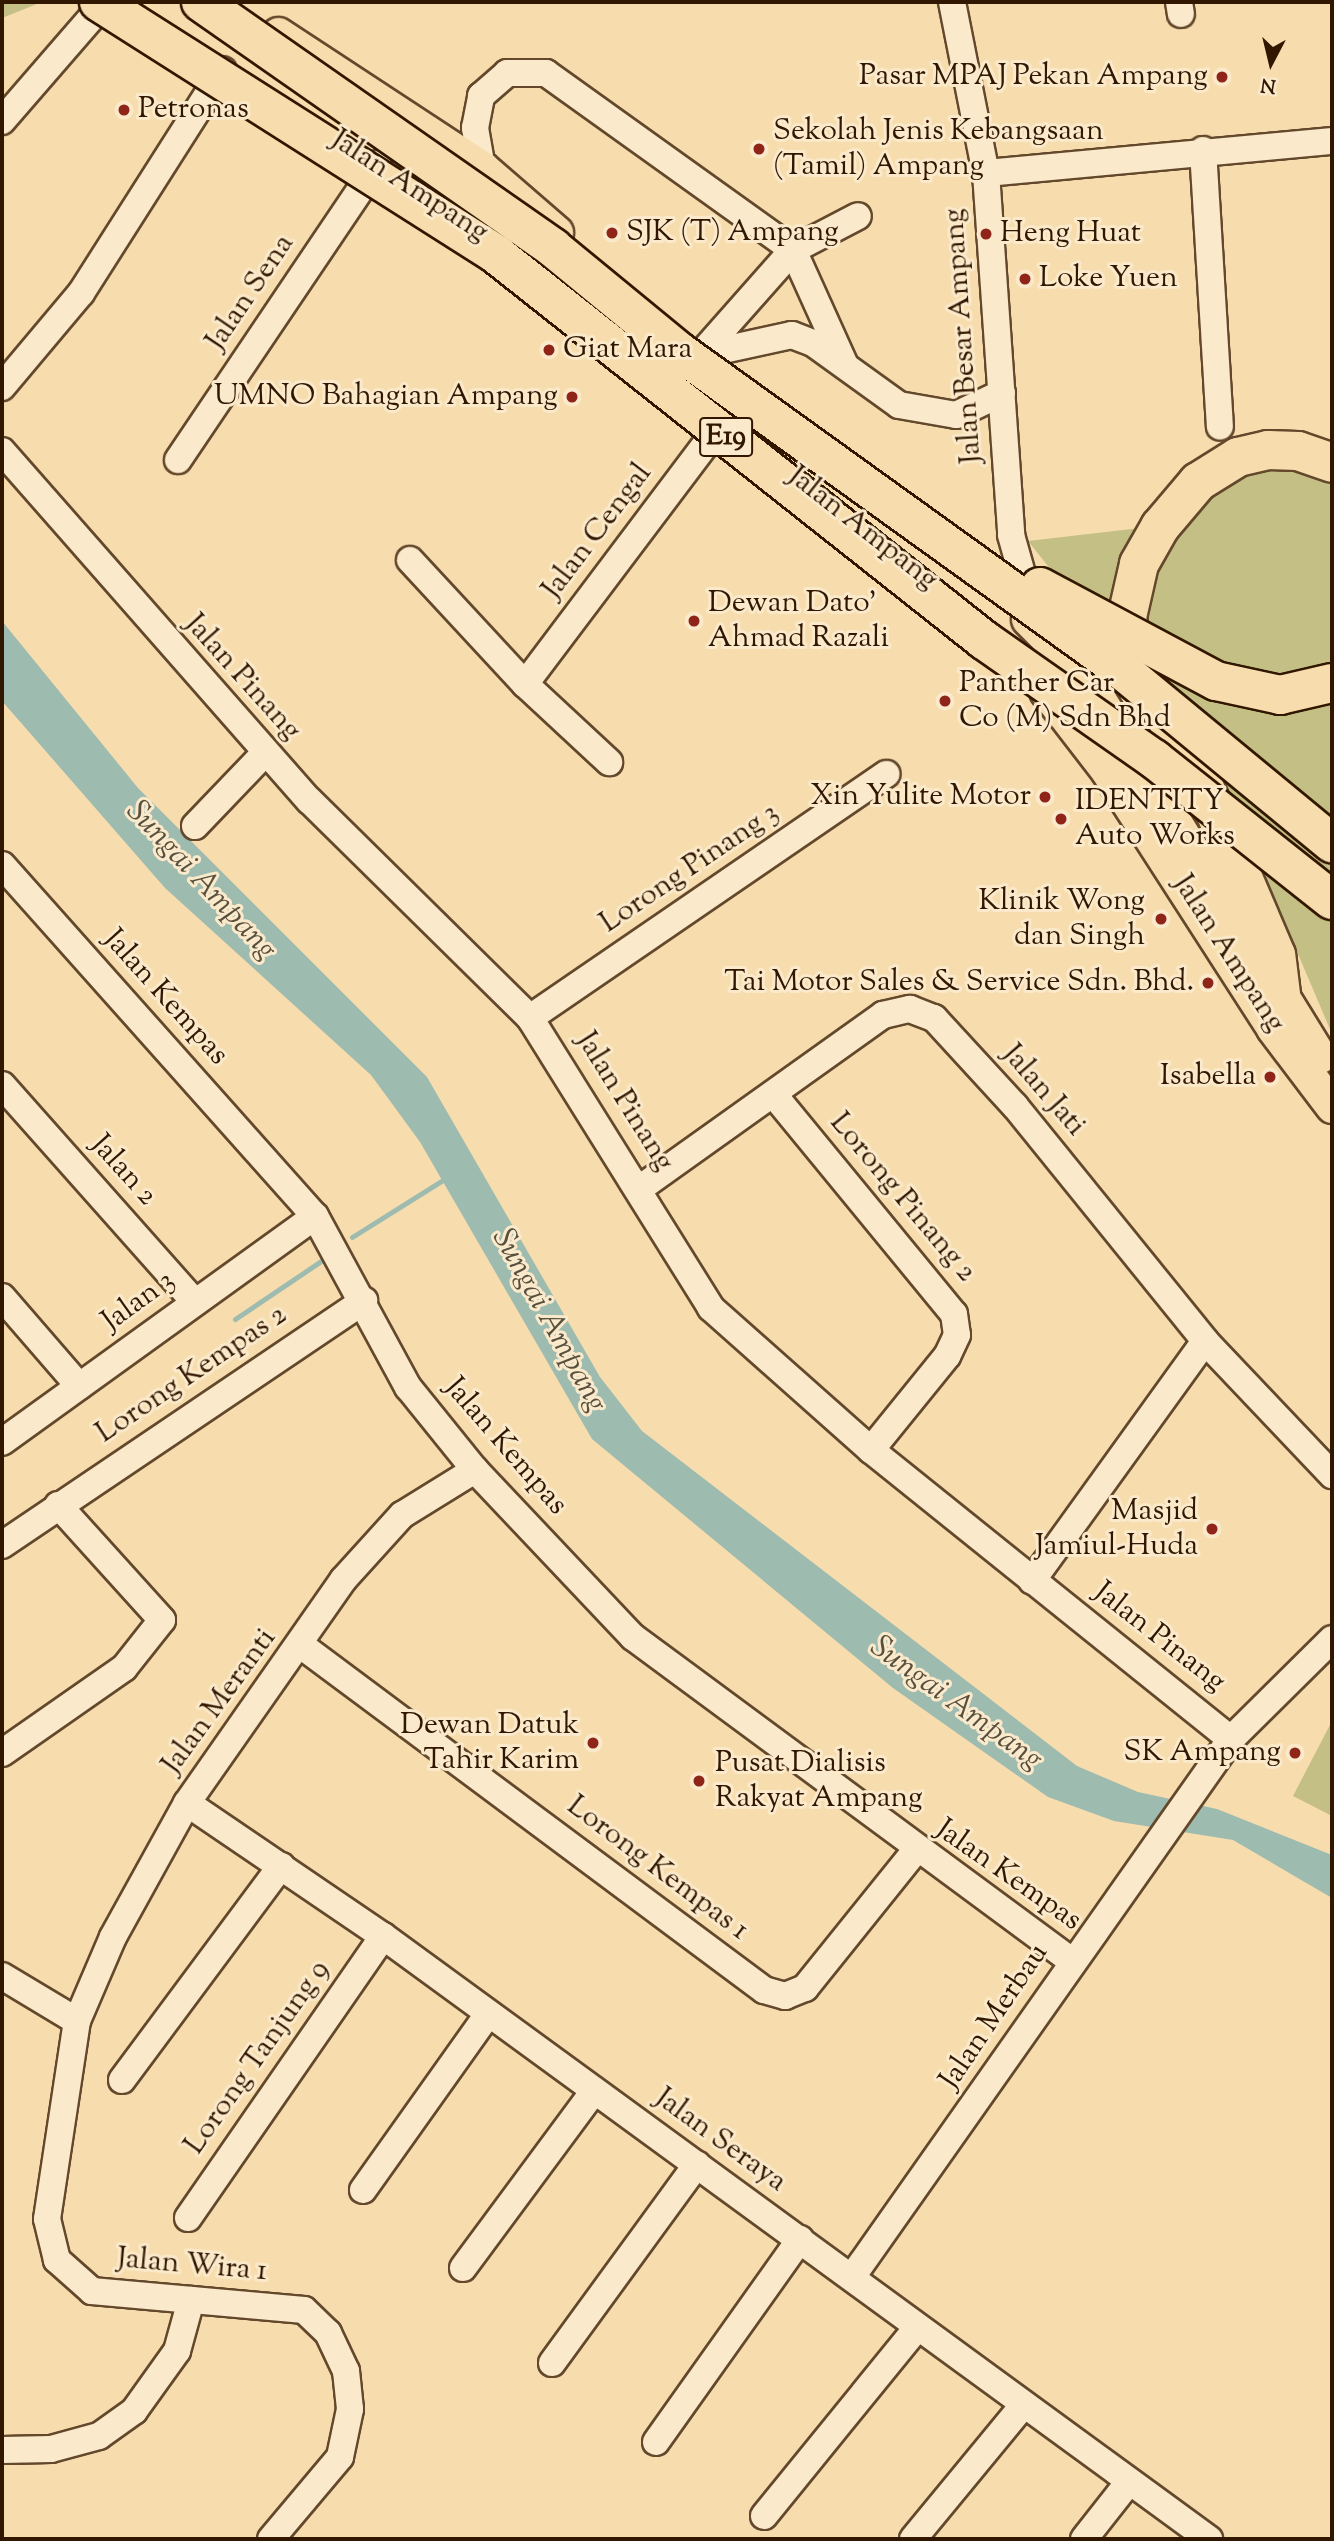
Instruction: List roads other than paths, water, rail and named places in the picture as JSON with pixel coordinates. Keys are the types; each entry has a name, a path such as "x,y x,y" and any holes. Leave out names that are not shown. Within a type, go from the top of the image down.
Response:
{"highway":[{"name":"E19","path":"99,2 497,255 984,640 1154,759 1332,901"},
{"name":"E19","path":"201,2 553,248 681,353 1123,671 1332,843"},
{"path":"1280,994 1276,955 1201,779 1133,661 1127,617 1131,587 1178,504 1238,457 1298,451 1332,463"},
{"path":"905,515 1216,681 1280,695 1332,683"}],"main road":[{"name":"Jalan Ampang","path":"107,2 378,164 511,253 1006,642 1107,770 1273,1028 1332,1106"},
{"name":"Jalan Ampang","path":"230,2 482,168 700,355 1036,624 1084,675 1280,994 1332,1073"},
{"path":"676,382 700,355"}],"street":[{"path":"2,121 107,2"},
{"name":"Jalan Besar Ampang","path":"952,2 986,173 1011,535 1036,624"},
{"path":"2,387 80,293 223,70"},
{"path":"482,168 475,128 481,96 507,72 546,73 793,250 844,363"},
{"path":"986,173 1203,150 1332,141"},
{"path":"1203,150 1220,426"},
{"name":"Jalan Sena","path":"178,460 378,164"},
{"path":"700,355 793,250 858,216"},
{"path":"700,355 792,335 844,363 899,405 929,413 956,415 1003,393"},
{"name":"Jalan Cengal","path":"525,684 724,420"},
{"name":"Jalan Pinang","path":"2,452 265,753 530,1018 711,1308 871,1450 1032,1581 1226,1747"},
{"path":"410,560 525,684 609,762"},
{"path":"195,826 265,753"},
{"name":"Lorong Pinang 3","path":"530,1018 887,774"},
{"name":"Jalan Kempas","path":"2,865 315,1216 408,1387 475,1470 633,1637 915,1851 1073,1962"},
{"name":"Jalan Jati","path":"639,1189 774,1096 883,1015 910,1009 934,1018 1015,1106 1205,1341 1332,1475"},
{"name":"Jalan 2","path":"2,1085 195,1302"},
{"name":"Lorong Pinang 2","path":"774,1096 954,1314 957,1335 947,1356 871,1450"},
{"name":"Jalan 3","path":"2,1442 315,1216"},
{"path":"2,1297 79,1386"},
{"name":"Lorong Kempas 2","path":"2,1545 363,1301"},
{"path":"1032,1581 1205,1341"},
{"name":"Jalan Meranti","path":"77,2021 114,1937 187,1803 302,1646 343,1580 402,1515 475,1470"},
{"path":"2,1753 124,1668 162,1620 58,1505"},
{"name":"Jalan Merbau","path":"852,2277 1226,1747 1332,1639"},
{"name":"Lorong Kempas 1","path":"302,1646 764,1990 785,1996 804,1988 915,1851"},
{"name":"Jalan Seraya","path":"187,1803 383,1936 852,2277 1022,2407 1209,2539"},
{"path":"122,2080 281,1866"},
{"name":"Lorong Tanjung 9","path":"188,2218 383,1936"},
{"path":"2,1976 77,2021"},
{"path":"363,2190 488,2014"},
{"name":"Jalan Wira 1","path":"77,2021 47,2220 57,2260 92,2291 304,2310 328,2333 346,2371 349,2409 341,2458 271,2539"},
{"path":"463,2268 594,2091"},
{"path":"552,2363 697,2164"},
{"path":"656,2442 800,2239"},
{"path":"2,2450 51,2449 99,2436 134,2411 177,2351 191,2300"},
{"path":"764,2516 917,2328"},
{"path":"913,2539 1022,2407"},
{"path":"1084,2539 1128,2483"}],"water":[{"name":"Sungai Ampang","path":"2,621 138,788 427,1077 600,1377 642,1431 1077,1766 1138,1792 1217,1809 1332,1855 1332,1898 1233,1840 1114,1821 1048,1797 893,1688 592,1439 420,1142 371,1075 165,888 2,701"}],"waterway":[{"path":"352,1237 443,1180"},
{"path":"235,1319 324,1259"}],"place":[{"name":"Pasar MPAJ Pekan Ampang","path":"1222,77"},
{"name":"Petronas","path":"124,110"},
{"name":"Sekolah Jenis Kebangsaan (Tamil) Ampang","path":"759,149"},
{"name":"SJK (T) Ampang","path":"612,233"},
{"name":"Heng Huat","path":"986,234"},
{"name":"Loke Yuen","path":"1025,279"},
{"name":"Giat Mara","path":"549,350"},
{"name":"UMNO Bahagian Ampang","path":"572,397"},
{"name":"Dewan Dato' Ahmad Razali","path":"694,621"},
{"name":"Panther Car Co (M) Sdn Bhd","path":"945,701"},
{"name":"Xin Yulite Motor","path":"1045,797"},
{"name":"IDENTITY Auto Works","path":"1061,819"},
{"name":"Klinik Wong dan Singh","path":"1161,919"},
{"name":"Tai Motor Sales & Service Sdn. Bhd.","path":"1208,983"},
{"name":"Isabella","path":"1270,1077"},
{"name":"Masjid Jamiul-Huda","path":"1212,1529"},
{"name":"Dewan Datuk Tahir Karim","path":"593,1743"},
{"name":"SK Ampang","path":"1295,1753"},
{"name":"Pusat Dialisis Rakyat Ampang","path":"699,1781"}]}
